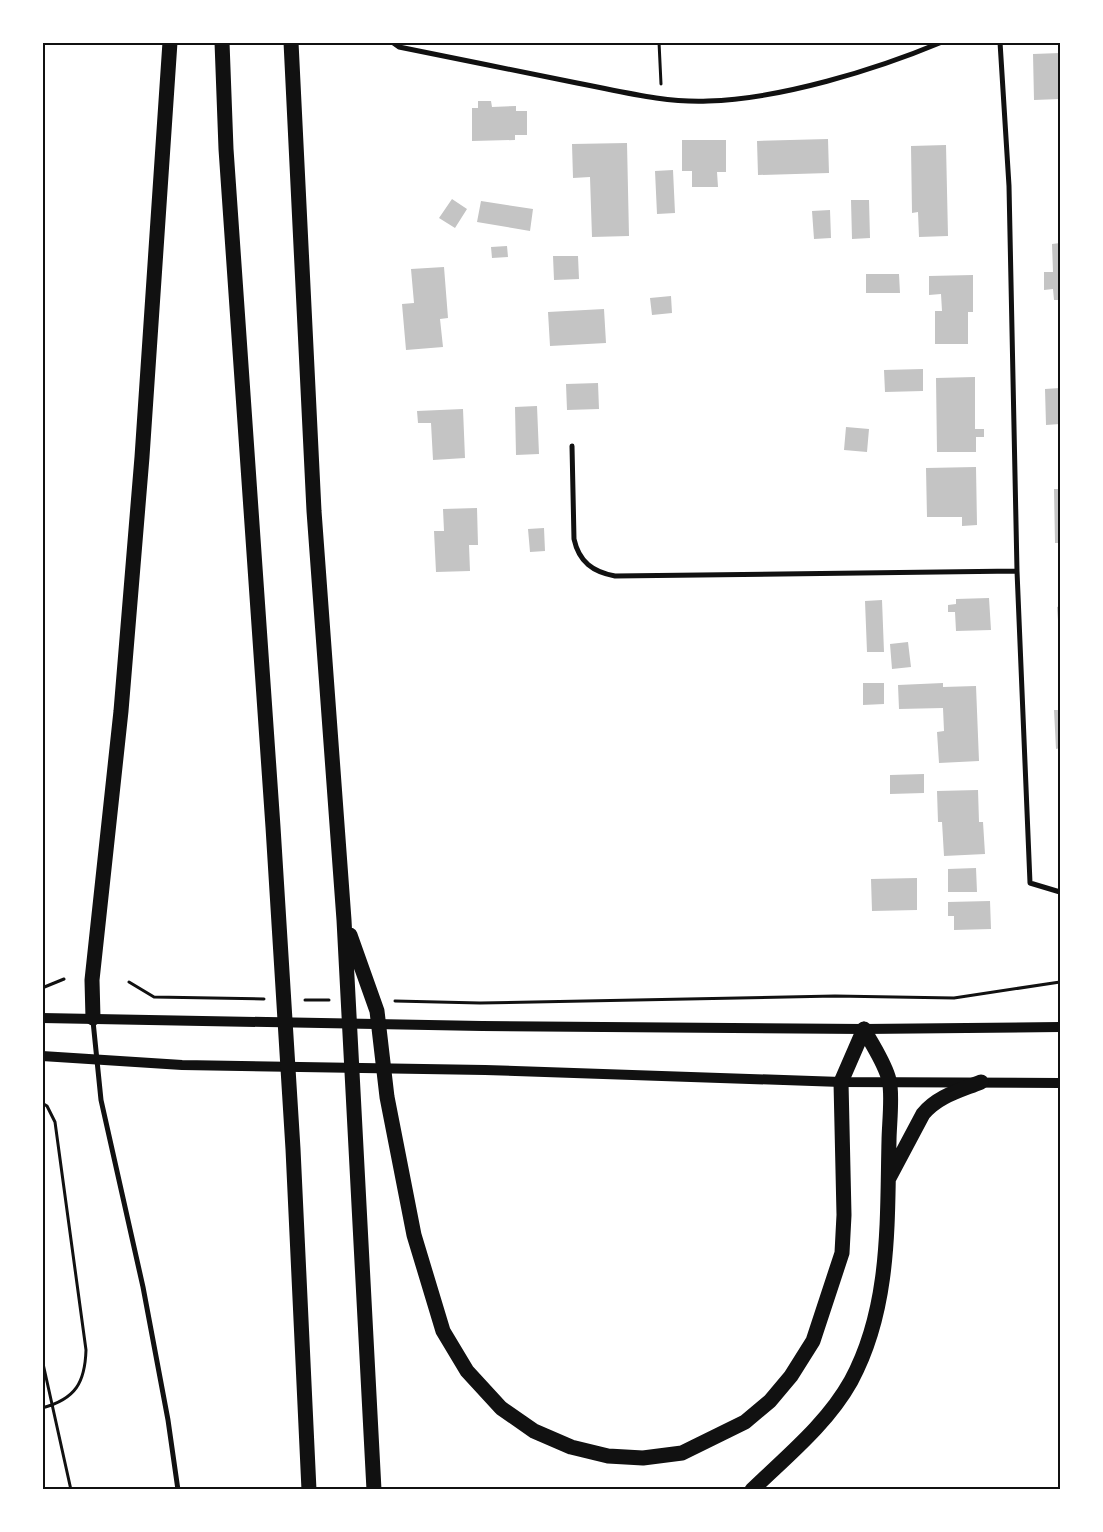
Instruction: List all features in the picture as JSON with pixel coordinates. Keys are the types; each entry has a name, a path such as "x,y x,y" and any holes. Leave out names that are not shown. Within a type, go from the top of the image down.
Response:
{"highway":[{"path":"93,1018 92,980 121,711 142,458 170,42"},
{"path":"222,42 226,158 291,1129 309,1490"},
{"path":"291,42 314,511 344,920 374,1490"},
{"path":"344,920 376,1011 387,1097 414,1235 443,1331 467,1371 501,1408 534,1431 571,1447 608,1456 643,1458 682,1453 745,1422 770,1401 791,1376 813,1341 842,1253 844,1215 841,1082 864,1029"},
{"path":"752,1490 818,1426 850,1382 864,1354 874,1326 883,1281 888,1182 890,1081 864,1029"},
{"path":"888,1182 923,1114 930,1105 938,1099 981,1082"}],"main road":[{"path":"42,1018 482,1026 864,1029 1060,1028"},
{"path":"42,1056 182,1065 485,1070 841,1082 1060,1083"}],"street":[{"path":"392,42 399,47 661,100 708,101 747,97 799,87 862,70 942,42"},
{"path":"1000,42 1010,186 1017,571 1030,883 1060,892"},
{"path":"572,446 574,539 576,551 588,566 606,574 625,576 1017,571"},
{"path":"93,1018 101,1100 167,1411 178,1490"}],"path":[{"path":"659,42 661,100"},
{"path":"42,988 64,979"},
{"path":"129,982 154,997 273,999"},
{"path":"391,1001 480,1003 836,996 954,998 1060,982"},
{"path":"303,1000 332,1000"},
{"path":"42,1103 47,1106 55,1122 86,1350 85,1370 78,1386 66,1398 42,1408"},
{"path":"42,1360 71,1490"}],"building":[{"path":"1060,53 1060,99 1034,100 1033,54"},
{"path":"478,101 491,101 492,107 516,106 516,111 527,111 527,135 515,135 515,140 472,141 472,108 478,108"},
{"path":"828,139 829,173 758,175 757,141"},
{"path":"682,140 726,140 726,172 717,172 718,187 692,187 692,171 682,171"},
{"path":"627,143 629,236 592,237 590,177 573,178 572,144"},
{"path":"946,145 948,236 919,237 918,212 912,213 911,146"},
{"path":"673,170 675,213 657,214 655,171"},
{"path":"452,199 467,209 455,228 439,218"},
{"path":"851,200 869,200 870,238 852,239"},
{"path":"481,201 533,209 530,231 477,222"},
{"path":"830,210 831,238 814,239 812,211"},
{"path":"1060,243 1060,300 1054,300 1053,289 1044,290 1044,272 1053,272 1052,244"},
{"path":"507,246 508,257 492,258 491,247"},
{"path":"553,256 578,256 579,279 554,280"},
{"path":"444,267 448,318 440,319 443,347 406,350 402,304 414,303 411,269"},
{"path":"866,274 899,274 900,293 866,293"},
{"path":"973,275 973,312 968,312 968,344 935,344 935,311 942,311 941,294 929,295 929,276"},
{"path":"671,296 672,313 652,315 650,298"},
{"path":"604,309 606,343 550,346 548,312"},
{"path":"923,369 923,391 885,392 884,370"},
{"path":"975,377 975,429 984,429 984,437 976,437 976,452 937,452 936,378"},
{"path":"598,383 599,409 567,410 566,384"},
{"path":"1060,388 1060,424 1046,425 1045,389"},
{"path":"537,406 539,454 516,455 515,407"},
{"path":"463,409 465,458 433,460 431,423 418,423 417,411"},
{"path":"846,427 869,429 867,452 844,450"},
{"path":"976,467 977,525 962,526 962,517 927,517 926,468"},
{"path":"1054,489 1060,489 1060,543 1055,543"},
{"path":"477,508 478,545 469,545 470,571 436,572 434,531 444,531 443,509"},
{"path":"544,528 545,551 530,552 528,529"},
{"path":"989,598 991,630 956,631 955,612 948,612 948,605 956,604 956,599"},
{"path":"882,600 884,652 867,652 865,601"},
{"path":"1060,606 1060,634 1059,634 1057,607"},
{"path":"908,642 911,667 892,669 890,644"},
{"path":"863,683 884,683 884,704 863,705"},
{"path":"943,683 943,687 976,686 979,761 939,763 937,732 944,731 943,708 899,709 898,685"},
{"path":"1054,710 1060,710 1060,748 1056,749"},
{"path":"924,774 924,793 890,794 890,775"},
{"path":"978,790 979,822 983,822 985,854 944,856 942,822 938,822 937,791"},
{"path":"976,868 977,892 948,892 948,869"},
{"path":"917,878 917,910 872,911 871,879"},
{"path":"990,901 991,929 954,930 954,916 948,916 948,902"}]}
